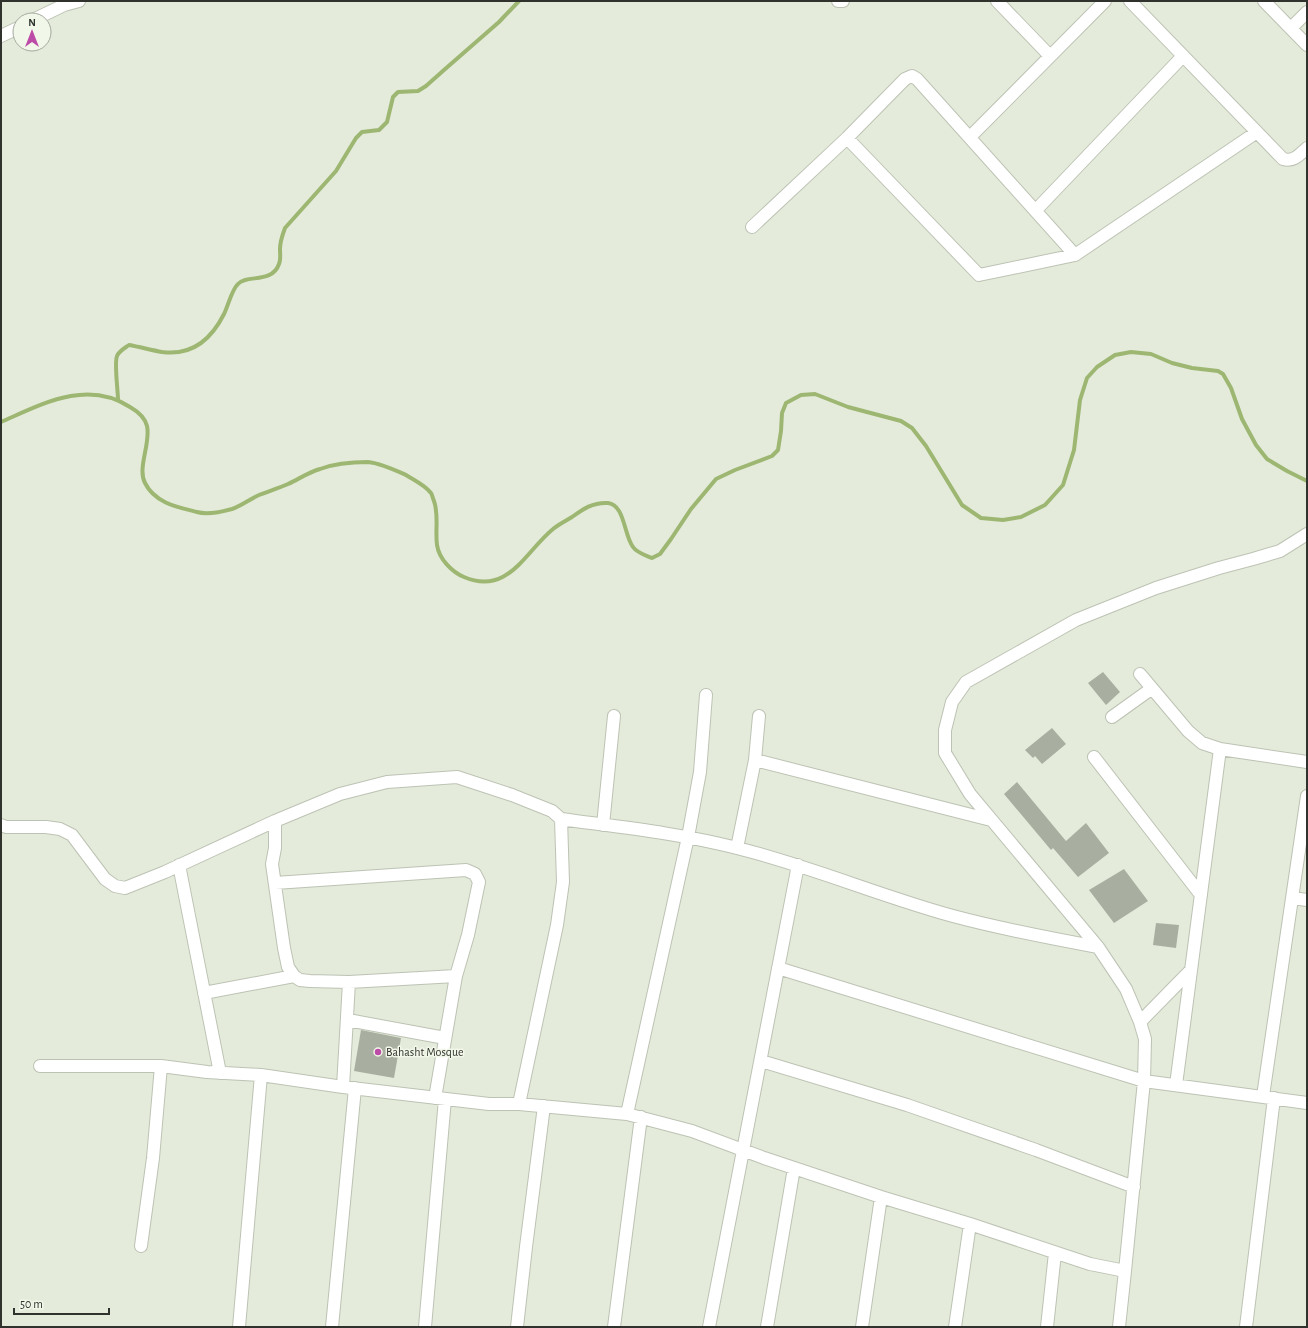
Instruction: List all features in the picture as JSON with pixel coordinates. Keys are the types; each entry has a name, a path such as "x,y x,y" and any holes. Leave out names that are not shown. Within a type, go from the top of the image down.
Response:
{"street":[{"path":"50,12 64,5 79,1"},
{"path":"838,1 843,1"},
{"path":"997,1 1050,56"},
{"path":"970,137 1105,1"},
{"path":"1130,1 1283,159 1295,159 1307,148"},
{"path":"1264,1 1307,45"},
{"path":"1291,28 1307,12"},
{"path":"1,36 12,31"},
{"path":"1036,210 1183,56"},
{"path":"752,227 847,138 905,79 912,76 917,79 970,137 1075,255"},
{"path":"847,138 979,275 1075,255 1257,132"},
{"path":"1119,1327 1126,1271 1144,1081 1144,1039 1140,1022 1126,989 1098,947 970,794 945,753 945,730 952,702 966,682 1076,620 1156,588 1280,551 1307,534"},
{"path":"1140,674 1188,731 1202,744 1220,749 1307,762"},
{"path":"1112,717 1152,689"},
{"path":"627,1114 688,837 700,772 706,695"},
{"path":"603,825 614,716"},
{"path":"737,848 755,760 759,716"},
{"path":"1176,1085 1220,749"},
{"path":"1094,757 1201,895"},
{"path":"755,760 991,820"},
{"path":"1,825 6,827 53,828 60,829 72,835 105,879 115,886 125,888 179,866 275,821 340,794 387,782 457,777 512,795 552,811 561,819 688,837 737,848 798,865 952,916 1017,933 1098,947"},
{"path":"1246,1327 1268,1097 1292,898 1307,796"},
{"path":"519,1104 557,925 563,882 561,819"},
{"path":"275,821 275,848 272,864 284,948 288,967 294,976 300,980 349,982 456,976"},
{"path":"709,1327 798,865"},
{"path":"179,866 220,1073"},
{"path":"275,883 466,870 475,874 479,882 468,935 456,976 445,1038 425,1327"},
{"path":"1292,898 1307,900"},
{"path":"778,968 1144,1081 1307,1103"},
{"path":"1140,1022 1190,971"},
{"path":"204,993 294,976"},
{"path":"332,1327 349,1088 349,982"},
{"path":"348,1020 445,1038"},
{"path":"761,1061 908,1105 1036,1150 1134,1187"},
{"path":"40,1066 161,1066 220,1073 261,1075 349,1088 489,1104 519,1104 627,1114 692,1131 794,1168 881,1197 970,1224 1055,1253 1090,1264 1126,1271"},
{"path":"141,1246 154,1158 161,1066"},
{"path":"239,1327 261,1075"},
{"path":"517,1327 544,1106"},
{"path":"614,1327 641,1117"},
{"path":"767,1327 794,1168"},
{"path":"862,1327 881,1197"},
{"path":"955,1327 970,1224"},
{"path":"1047,1327 1055,1253"}],"building":[{"path":"1103,672 1120,692 1106,705 1088,683"},
{"path":"1052,728 1066,744 1042,764 1035,756 1033,758 1025,750"},
{"path":"1017,782 1066,841 1086,823 1109,853 1078,877 1053,848 1051,850 1004,794"},
{"path":"1124,869 1148,901 1114,923 1089,890"},
{"path":"1156,923 1179,925 1176,948 1153,945"},
{"name":"Bahasht Mosque","path":"361,1030 401,1038 394,1078 354,1071"}],"waterway":[{"path":"118,400 116,359 121,351 129,345 173,353 191,349 207,339 224,314 236,286 242,281 265,276 276,270 280,262 280,243 285,228 336,171 356,138 362,132 379,130 387,122 393,97 398,92 418,91 426,86 499,22 519,1"},
{"path":"1,422 32,408 65,397 97,395 114,399 130,407 143,418 146,423 148,433 142,470 145,483 149,490 167,503 201,513 214,513 232,509 259,495 332,465 368,462 382,465 406,475 429,490 435,506 437,545 440,555 443,560 459,575 479,581 493,581 504,576 514,569 555,527 584,509 603,503 614,505 618,509 630,542 637,551 652,558 660,554 691,509 716,479 772,456 778,450 782,413 786,403 801,395 815,394 848,407 901,421 912,428 926,446 962,505 981,518 1003,520 1021,517 1045,505 1063,485 1074,450 1080,400 1087,378 1097,367 1115,355 1131,352 1151,354 1172,363 1192,368 1218,371 1223,374 1231,388 1242,419 1256,445 1267,459 1307,481"}],"place":[{"name":"Bahasht Mosque","path":"378,1052"}]}
